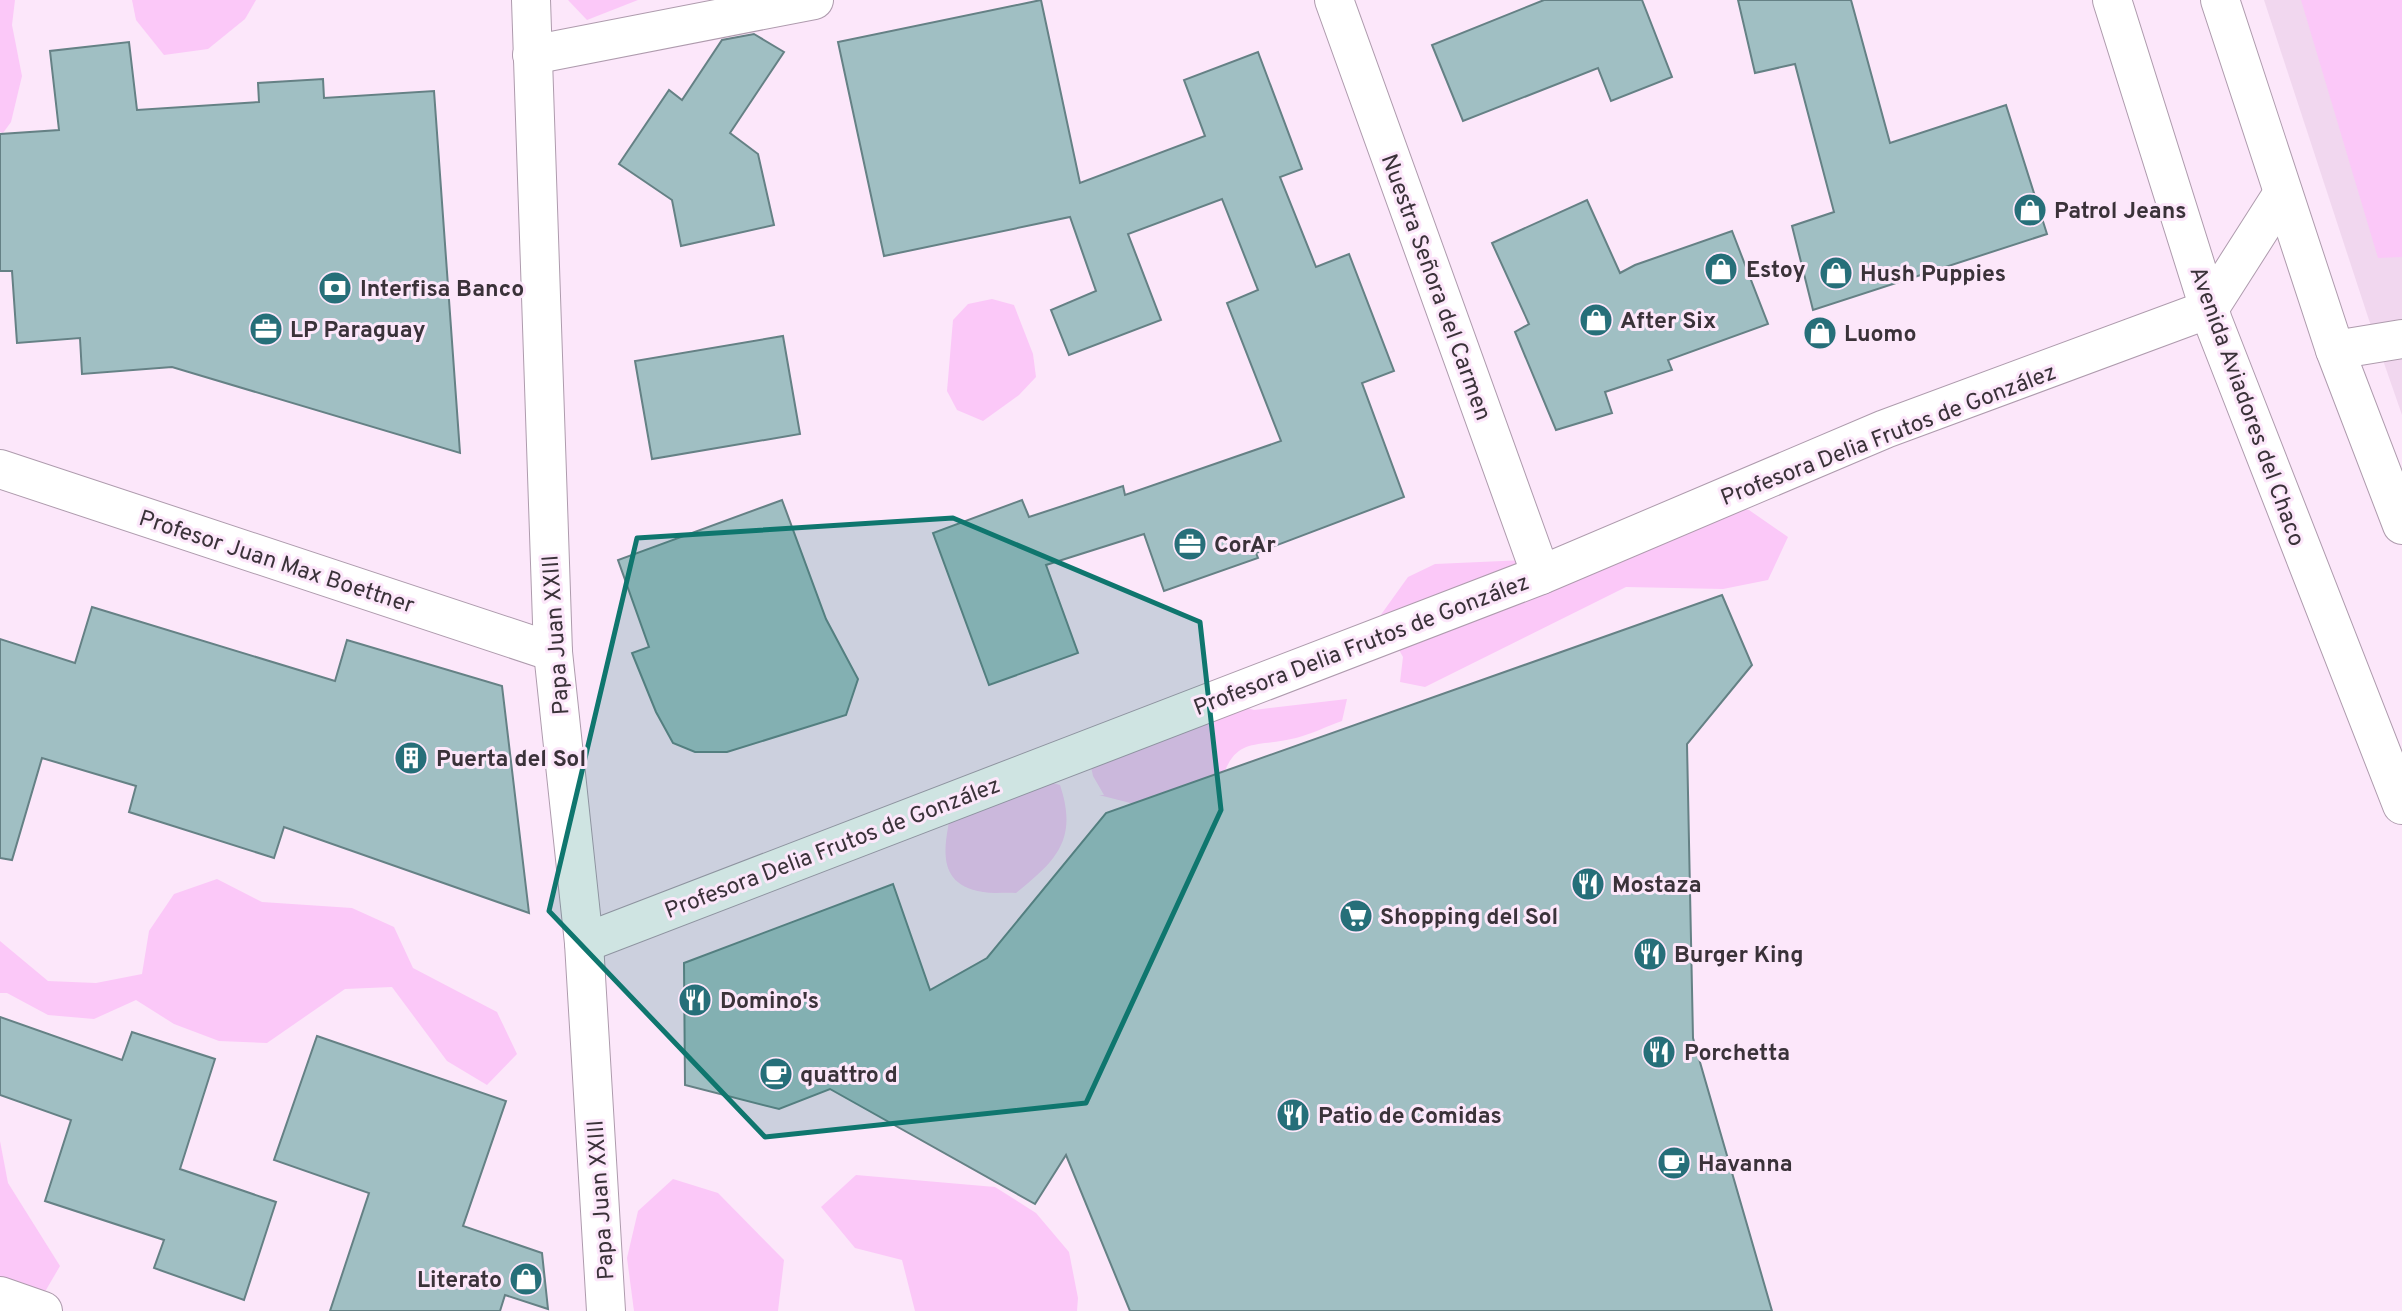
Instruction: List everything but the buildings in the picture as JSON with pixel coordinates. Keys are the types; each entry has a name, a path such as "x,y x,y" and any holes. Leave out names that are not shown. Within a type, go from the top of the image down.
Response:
{"main road":[{"name":"Papa Juan XXIII","path":"531,0 553,653 584,943 606,1311"},
{"path":"532,55 814,0"},
{"name":"Nuestra Señora del Carmen","path":"1334,0 1541,575"},
{"name":"Avenida Aviadores del Chaco","path":"2112,0 2209,309 2402,805"},
{"path":"2220,0 2335,349 2402,525"},
{"path":"2209,309 2283,193"},
{"name":"Profesora Delia Frutos de González","path":"584,943 1541,575 1885,429 2209,309"},
{"path":"2335,349 2402,339"},
{"name":"Profesor Juan Max Boettner","path":"0,469 553,653"},
{"path":"0,1296 43,1311"}],"highlighted area":[{"path":"953,518 1200,622 1221,810 1086,1103 765,1137 549,911 637,538"}],"shaded area":[{"path":"0,0 15,0 12,25 22,76 11,122 3,133 0,132"},
{"path":"132,0 256,0 245,19 208,49 164,55 136,20"},
{"path":"568,0 638,0 587,20"},
{"path":"2264,0 2402,0 2402,415 2368,317"},
{"path":"2301,0 2402,0 2402,257 2378,258"},
{"path":"992,299 1014,305 1033,354 1036,377 1019,395 983,421 957,410 947,391 953,320 968,304"},
{"path":"1703,502 1749,510 1788,537 1768,580 1723,589 1626,587 1425,687 1400,682 1403,657 1380,616 1408,577 1435,564 1525,560"},
{"path":"1201,694 1254,710 1347,699 1342,721 1302,736 1248,746 1240,750 1226,768 1221,783 1150,808 1099,795 1104,795 1093,776 1088,753 1100,738 1137,710 1166,700"},
{"path":"1038,779 1060,785 1065,804 1065,834 1053,859 1016,893 983,892 966,887 955,880 946,858 947,831 953,802"},
{"path":"217,879 262,902 352,908 394,927 413,968 497,1012 517,1054 487,1085 447,1061 392,987 345,989 267,1043 219,1041 174,1024 136,1000 94,1019 48,1015 7,993 0,993 0,941 48,981 96,983 142,974 149,931 174,894"},
{"path":"0,1141 8,1183 60,1266 36,1307 0,1292"},
{"path":"856,1175 995,1187 1036,1213 1069,1252 1078,1298 1077,1311 915,1311 902,1260 855,1248 821,1207"},
{"path":"673,1179 718,1193 784,1260 778,1311 634,1311 627,1258 638,1211"}],"place":[{"name":"Patrol Jeans","path":"2030,210"},
{"name":"Estoy","path":"1721,269"},
{"name":"Hush Puppies","path":"1836,273"},
{"name":"Interfisa Banco","path":"335,288"},
{"name":"After Six","path":"1596,320"},
{"name":"LP Paraguay","path":"266,329"},
{"name":"Luomo","path":"1820,333"},
{"name":"CorAr","path":"1190,544"},
{"name":"Puerta del Sol","path":"411,758"},
{"name":"Mostaza","path":"1588,884"},
{"name":"Shopping del Sol","path":"1356,916"},
{"name":"Burger King","path":"1650,954"},
{"name":"Domino's","path":"695,1000"},
{"name":"Porchetta","path":"1659,1052"},
{"name":"quattro d","path":"776,1074"},
{"name":"Patio de Comidas","path":"1293,1115"},
{"name":"Havanna","path":"1674,1163"},
{"name":"Literato","path":"526,1279"}]}
